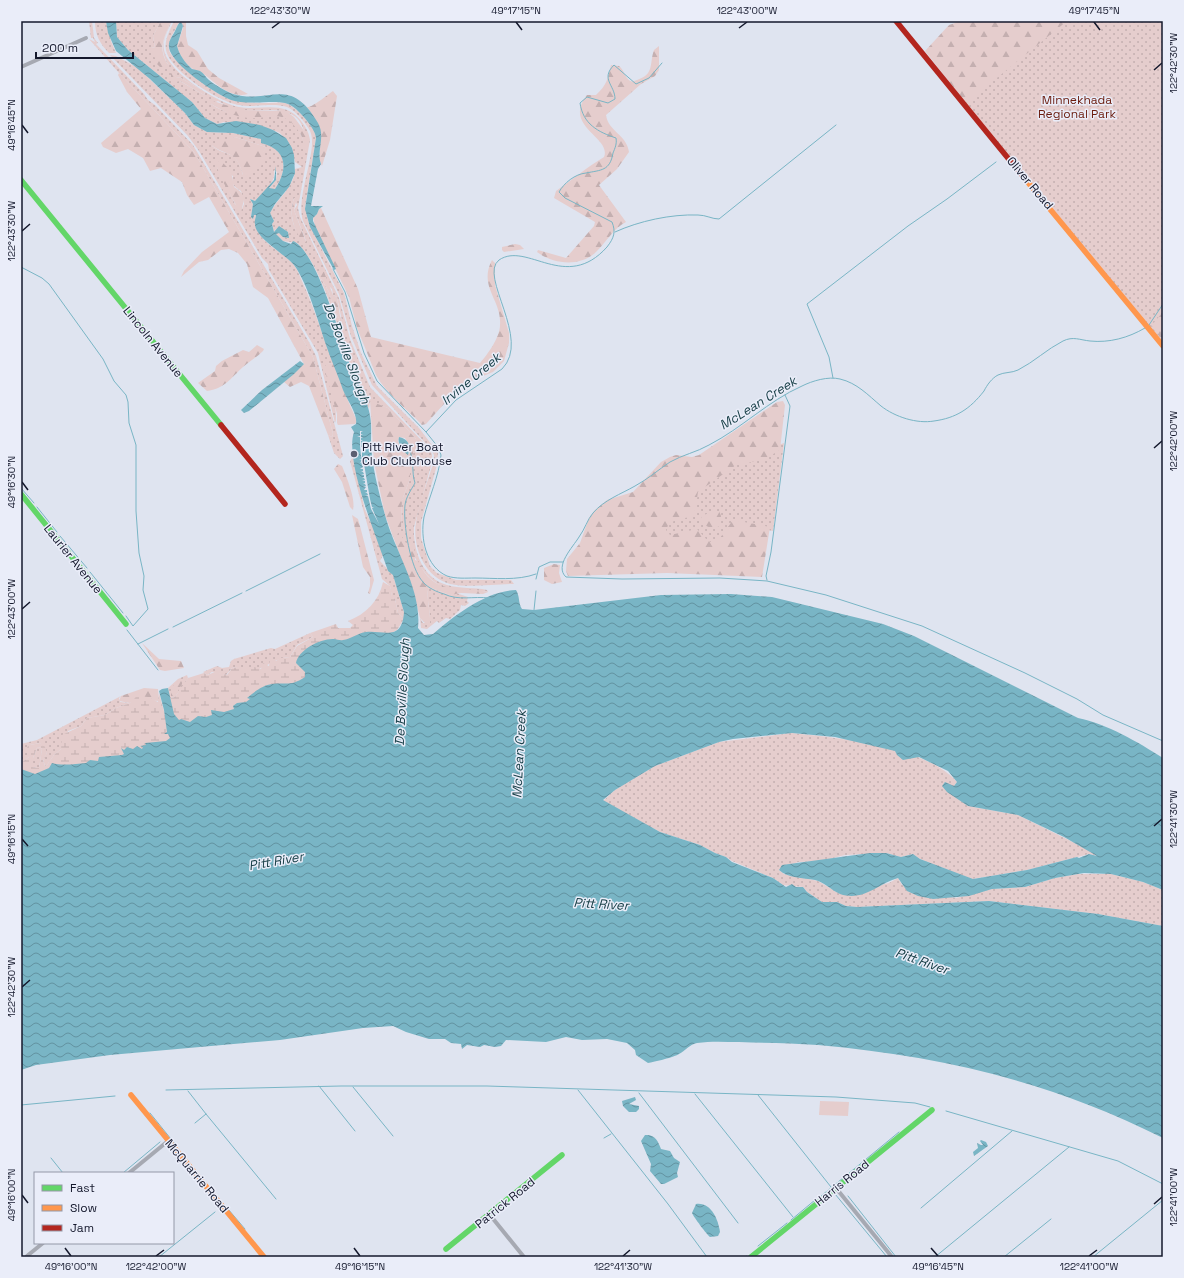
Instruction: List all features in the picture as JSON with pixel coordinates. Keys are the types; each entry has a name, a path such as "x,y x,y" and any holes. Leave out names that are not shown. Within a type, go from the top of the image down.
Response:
{"street":[{"name":"Oliver Road","path":"896,21 1163,346"},
{"path":"21,67 86,38"},
{"name":"Lincoln Avenue","path":"21,180 285,504"},
{"name":"Laurier Avenue","path":"21,494 126,624"},
{"name":"McQuarrie Road","path":"131,1095 264,1257"},
{"name":"Harris Road","path":"751,1257 932,1110"},
{"path":"130,1172 168,1141"},
{"name":"Patrick Road","path":"446,1249 490,1215 562,1155"},
{"path":"836,1188 892,1257"},
{"path":"490,1215 524,1257"},
{"path":"27,1256 42,1244"}],"green space":[{"path":"89,21 92,21 94,38 98,43 96,44 148,100 155,105 193,145 309,342 316,356 342,452 343,456 340,459 334,453 328,435 332,437 333,434 313,357 194,152 89,39 95,42 93,38 91,38"},
{"path":"95,21 106,21 116,53 109,53 101,43 97,35"},
{"path":"116,21 161,21 153,36 155,48 151,47 169,66 164,54 163,44 166,33 171,21 172,21 167,31 164,50 174,68 184,77 219,100 239,107 276,107 287,110 299,118 308,131 310,140 298,208 300,217 339,298 350,339 370,387 427,446 432,454 432,462 414,527 417,554 425,570 438,581 447,585 462,588 482,589 487,590 488,592 452,589 437,584 424,571 409,548 396,535 401,527 402,500 410,479 410,459 416,448 416,439 388,408 370,402 369,409 349,361 322,282 314,267 306,253 297,243 283,241 275,234 279,233 287,238 288,232 285,230 276,229 274,232 272,224 274,221 270,213 289,187 295,169 302,167 295,162 292,148 280,133 273,130 224,122 217,124 205,118 192,102 128,50 117,37","holes":["172,72 176,77 181,78 205,92 204,95 178,80","218,101 229,107 238,109 276,110 293,115 299,120 303,128 306,150 303,138 297,128 293,123 284,117 240,115 222,110 211,104","294,198 297,205 294,210 306,241 301,237 293,222","320,277 332,289 333,295 337,297 343,326 340,326 339,318 334,310 329,292"]},
{"path":"161,21 171,21 163,44 163,54 169,66 161,68 157,64 151,47 155,48 153,36"},
{"path":"174,21 182,21 183,23 180,22 178,24 169,43 169,50 178,63 197,79 218,93 233,100 252,103 285,103 299,112 313,129 316,138 305,207 309,224 344,293 352,326 361,353 377,386 419,428 438,453 437,465 421,522 421,538 430,566 437,573 456,580 511,580 514,584 473,586 450,584 433,575 427,568 418,550 415,531 417,515 433,464 434,455 430,448 372,385 351,336 339,294 303,221 301,211 302,199 312,149 310,131 306,124 294,111 287,107 276,105 245,106 230,103 208,92 186,76 169,58 166,50 169,31"},
{"path":"182,21 186,21 186,36 188,45 197,51 208,69 219,78 248,94 241,95 228,92 200,71 194,70 185,62 179,53 177,46 183,28"},
{"path":"961,21 1067,21 966,103 925,51 949,25"},
{"name":"Minnekhada Regional Park","path":"1043,21 1163,21 1163,346 954,92"},
{"path":"659,46 659,70 655,76 641,84 606,115 610,125 625,141 629,152 617,169 599,185 626,222 614,232 597,251 584,260 576,262 560,262 551,260 537,252 538,250 566,258 594,226 595,222 554,198 556,191 604,157 605,150 601,143 589,130 580,115 581,106 587,95 596,95 603,88 608,78 611,65 619,66 631,81 636,81 647,75 654,50"},
{"path":"110,55 116,56 138,68 185,113 194,125 207,132 233,133 261,139 261,142 270,145 281,155 283,167 279,182 275,189 269,189 276,180 277,172 274,170 273,179 262,195 255,201 250,199 253,204 251,217 255,214 256,215 256,224 262,238 294,265 306,290 334,364 328,363 336,413 335,423 318,353 269,270 268,264 262,258 199,151 188,136","holes":["235,137 266,147 263,152 263,158 243,175 238,161 235,158 212,146","217,167 233,176 232,181 234,185 241,191 244,204 242,209 235,204"]},
{"path":"171,72 176,77 181,78 205,92 204,95 180,81 176,82 171,77"},
{"path":"119,73 194,152 313,357 333,434 332,437 328,435 309,386 301,382 290,387 284,382 304,364 268,298 253,287 247,264 238,253 229,249 221,250 208,260 199,262 181,277 184,271 202,252 229,232 209,197 194,205 187,195 182,182 161,168 150,171 143,158 128,149 116,153 103,147 101,143 141,109 127,92 118,75"},
{"path":"333,91 337,96 330,140 322,166 319,159 320,153 315,119 307,107 316,103"},
{"path":"213,101 242,110 286,111 294,117 308,136 307,149 304,149 304,143 299,131 286,119 274,116 248,118 238,116 215,107 211,104"},
{"path":"235,137 266,147 263,153 265,163 247,175 243,175 235,158 212,146 219,141"},
{"path":"214,160 222,162 231,171 234,187 241,193 244,199 241,214 221,178 217,167 212,162"},
{"path":"294,198 297,198 294,210 306,242 303,242 294,227 292,210"},
{"path":"321,208 358,289 371,337 480,363 493,345 498,335 500,325 498,308 489,286 488,278 488,270 492,260 495,263 495,285 509,333 509,343 504,361 493,372 461,385 426,424 422,425 398,402 376,375 357,328 349,297 316,229 313,218"},
{"path":"515,244 520,245 524,249 504,252 502,250 502,247"},
{"path":"319,271 324,272 333,295 337,297 340,316 344,324 341,327 329,292 319,275"},
{"path":"1163,312 1163,341 1151,326"},
{"path":"257,345 264,349 263,351 223,385 207,391 198,383 215,371 216,366 222,361 243,350 249,352"},
{"path":"328,363 334,364 357,421 355,424 338,425 337,423 337,414 324,367"},
{"path":"370,401 388,408 416,439 416,448 410,459 410,479 402,500 401,527 397,535 402,537 406,543 411,542 414,544 415,560 418,561 432,580 439,585 457,589 488,592 483,594 461,593 450,595 429,587 430,623 427,625 420,618 413,590 385,515 374,462","holes":["399,437 405,438 410,447 409,454 401,448 398,441"]},
{"path":"783,401 785,405 780,450 763,460 736,465 698,492 694,516 674,521 666,530 670,535 697,529 707,540 713,543 720,538 733,520 770,527 762,577 667,573 568,576 566,571 567,559 580,543 589,518 594,511 607,500 633,492 661,462 676,455 692,457 699,455 777,402"},
{"path":"784,443 773,531 741,525 717,545 671,538 663,534 666,524 693,492 745,457"},
{"path":"353,457 365,510 375,531 383,555 380,561 393,575 404,612 404,619 398,613 395,599 392,597 390,586 382,579 350,461"},
{"path":"338,464 342,466 350,489 354,506 353,510 350,507 342,482 334,469"},
{"path":"713,511 719,511 721,516 720,526 712,528 700,521 702,516"},
{"path":"352,515 358,519 374,580 370,594 368,593 370,577 363,567"},
{"path":"554,564 560,565 559,573 562,582 552,584 544,580 544,568"},
{"path":"383,582 390,586 398,613 404,619 397,630 172,759 170,698 175,697 188,678 204,673 207,675 215,672 227,675 232,668 246,667 249,669 254,667 261,669 263,663 269,666 270,659 276,661 280,658 290,657 297,646 313,637 310,633 336,624 338,628 350,628 353,625 348,621 360,615 371,606 381,589"},
{"path":"429,587 450,595 456,593 468,597 467,601 469,603 465,606 461,605 460,610 450,619 446,618 439,623 437,621 427,629 421,628 420,618 423,623 430,623"},
{"path":"310,633 313,637 297,645 290,657 279,659 258,669 232,668 226,675 212,672 207,675 203,672 217,666 222,668 229,667 231,661 234,659 271,648 275,649"},
{"path":"142,643 159,659 181,661 184,668 165,671 160,670"},
{"path":"187,675 188,678 182,688 175,697 170,698 168,688 178,679"},
{"path":"179,679 182,679 182,684 175,696 171,696 171,688"},
{"path":"144,688 158,689 159,701 137,700 130,703 119,701 121,696"},
{"path":"159,693 174,747 21,826 21,763 29,757 27,747 40,743 45,747 47,753 43,760 45,766 61,749 62,735 81,726 87,718 105,715 116,708 130,703 137,696 148,697 158,702","holes":["39,747 42,749 39,768 33,767 33,758 37,748"]},
{"path":"121,696 119,698 120,702 130,703 116,708 105,715 87,718 81,726 68,731 61,749 54,755 47,765 45,766 43,759 47,753 40,743 30,745 29,757 21,763 21,744 37,740"},
{"path":"792,733 856,741 903,752 925,760 943,770 957,782 954,786 968,806 1018,815 1097,854 1098,856 1089,854 1027,870 972,879 920,859 913,854 901,857 886,853 845,855 821,861 798,862 779,870 784,874 818,881 840,894 889,883 898,878 902,885 956,898 992,889 1025,887 1055,878 1078,874 1111,874 1143,882 1163,890 1163,926 1098,914 989,901 857,907 846,906 837,902 822,902 807,892 803,887 783,885 773,878 732,861 700,845 660,832 603,801 615,790 655,766 719,742"},
{"path":"39,747 42,749 39,768 37,768 33,767 33,758 37,748"},
{"path":"820,1101 849,1102 848,1116 819,1115"}],"water":[{"path":"106,21 116,21 117,37 128,50 192,102 205,118 217,124 236,121 260,125 273,130 286,138 292,148 295,173 289,187 275,204 270,213 274,221 272,224 274,232 279,226 288,232 289,238 283,237 279,233 276,234 283,241 291,244 293,241 301,247 310,260 326,295 348,360 365,398 371,419 371,444 374,471 380,498 389,529 412,585 418,613 418,628 424,635 433,634 451,619 482,599 505,591 516,590 522,609 534,610 661,595 731,594 772,597 883,624 914,636 1078,718 1122,734 1163,758 1163,890 1143,882 1111,874 1084,873 1055,878 1025,887 992,889 969,896 933,899 918,896 907,891 898,878 864,894 849,896 840,894 818,881 787,875 779,870 782,865 870,853 886,853 901,857 913,854 920,859 973,879 1027,870 1077,857 1079,858 1089,854 1097,856 1064,837 1018,815 968,806 947,792 942,786 945,782 954,786 957,782 948,771 919,757 903,760 895,751 835,737 792,733 733,739 719,742 655,766 615,790 603,800 660,832 700,845 726,857 732,862 773,878 786,887 792,884 796,887 803,887 807,892 822,902 837,902 846,906 857,907 989,901 1098,914 1163,926 1163,1138 1080,1101 995,1075 952,1064 908,1056 808,1044 702,1042 692,1045 673,1057 648,1063 636,1055 635,1050 627,1043 607,1039 582,1040 566,1037 546,1042 506,1040 501,1046 495,1047 484,1045 480,1047 467,1045 462,1049 461,1044 451,1043 445,1039 429,1039 406,1032 393,1026 363,1028 280,1040 110,1055 36,1065 21,1070 21,769 35,774 49,768 52,763 69,764 86,763 90,760 98,761 99,757 124,754 121,748 124,750 127,747 133,749 137,746 142,749 143,747 140,746 146,745 145,743 166,741 170,738 168,734 164,734 167,732 164,710 159,691 162,689 168,688 174,714 179,720 181,719 190,722 198,716 206,717 212,715 211,710 224,712 234,709 233,706 237,703 246,702 250,699 247,698 265,686 272,684 292,683 305,677 305,672 296,663 305,649 323,640 341,640 366,632 385,633 396,631 400,628 403,621 404,612 393,575 388,571 370,521 358,481 352,445 354,432 351,427 356,424 355,416 330,356 308,292 299,272 294,265 260,235 256,229 256,215 254,215 253,219 251,217 253,204 250,199 255,201 274,180 276,166 276,180 269,188 275,189 279,182 283,168 281,155 270,146 261,143 261,139 233,133 207,132 194,125 185,113 150,79 116,51 108,33"},
{"path":"181,22 183,26 177,46 179,52 192,69 200,71 214,84 233,94 258,96 278,94 288,95 298,99 308,108 318,123 321,133 321,164 318,169 311,206 323,206 313,218 313,221 336,269 334,270 310,227 305,209 316,138 310,124 296,109 288,104 276,102 238,102 215,92 196,78 178,62 172,55 169,48 170,39"},
{"path":"300,361 304,364 294,374 249,411 244,413 241,410 262,390"},
{"path":"399,437 405,439 408,443 408,455 400,447"},
{"path":"635,1097 636,1100 629,1104 639,1106 639,1109 636,1112 629,1112 623,1106 622,1101"},
{"path":"645,1135 654,1137 661,1149 670,1151 674,1158 680,1162 677,1173 678,1177 661,1184 650,1171 651,1164 641,1141"},
{"path":"980,1141 986,1142 988,1146 974,1156 973,1152 978,1148 977,1143 983,1145"},
{"path":"696,1204 706,1206 713,1212 719,1227 720,1232 718,1236 710,1237 695,1218 692,1213"}],"pier":[{"path":"360,431 363,431 361,432 361,434 363,434 361,435 363,438 361,438 363,441 361,441 362,457 366,458 363,458 370,499 379,524 371,509 368,496 365,496 368,495 365,493 367,490 364,490 366,487 363,487 366,486 363,484 365,481 362,481 365,480 362,478 364,475 361,475 364,474 361,472 363,469 360,469 363,467 362,462 360,463 362,460 359,459 362,459 360,437 357,437 360,436"}],"waterway":[{"name":"Irvine Creek","path":"536,574 521,578 457,578 447,576 434,566 426,551 423,525 441,455 438,447 426,432 456,400 502,369 510,356 511,342 509,326 495,280 494,268 499,260 510,256 522,256 548,264 577,266 592,260 607,247 613,238 614,229 612,222 565,198 559,192 564,185 574,177 604,169 610,163 616,146 616,138 597,130 588,122 584,116 580,103 587,97 608,103 615,99 608,78 608,74 614,65 636,84 649,78 662,63"},
{"path":"615,232 624,228 666,217 698,215 719,219 836,125"},
{"path":"833,378 829,357 807,304 908,226 996,162"},
{"path":"21,267 42,278 49,284 103,359 114,381 126,395 128,402 129,423 136,445 136,511 139,553 144,576 143,590 148,609 133,626 126,616"},
{"path":"333,269 345,292 364,353 377,381 426,432"},
{"name":"McLean Creek","path":"1149,325 1163,304"},
{"name":"McLean Creek","path":"1145,328 1132,335 1111,340 1090,341 1073,339 1063,341 1018,370 996,376 968,408 956,415 942,420 927,422 906,419 881,406 857,386 840,379 825,379 806,384 778,399 733,431 704,447 670,462 640,483 602,504 591,516 569,551 563,562 562,568 566,577 622,579 720,578 767,581 826,595 922,626 1025,673 1077,699 1103,715 1163,741"},
{"path":"767,580 766,576 771,552 790,406 785,395"},
{"path":"409,450 412,458 415,483 405,505 405,523 408,545 414,567 418,575 430,588 450,596 461,598 489,598"},
{"path":"21,488 34,503"},
{"path":"37,507 57,532"},
{"path":"60,536 87,568"},
{"path":"246,591 320,554"},
{"name":"McLean Creek","path":"536,579 539,567 550,562 563,562"},
{"path":"90,572 123,613"},
{"name":"McLean Creek","path":"534,610 536,591"},
{"path":"173,627 242,593"},
{"path":"138,644 168,629"},
{"path":"127,630 158,670"},
{"path":"319,1086 355,1131"},
{"path":"166,1090 341,1086 487,1086 836,1097 915,1103 930,1107"},
{"path":"353,1087 393,1136"},
{"path":"578,1090 668,1204 707,1257"},
{"path":"188,1091 276,1199"},
{"path":"639,1093 738,1223"},
{"path":"695,1094 793,1217"},
{"path":"758,1095 831,1187"},
{"path":"21,1105 115,1096"},
{"path":"946,1111 1118,1161 1163,1184"},
{"path":"150,1113 175,1144"},
{"path":"195,1123 206,1114"},
{"path":"921,1208 1012,1131"},
{"path":"848,1174 899,1132"},
{"path":"604,1138 611,1134"},
{"path":"124,1172 160,1142"},
{"path":"935,1257 1069,1147"},
{"path":"51,1158 62,1172"},
{"path":"821,1196 843,1178"},
{"path":"835,1194 887,1257"},
{"path":"848,1196 896,1257"},
{"path":"791,1220 815,1200"},
{"path":"1093,1257 1163,1200"},
{"path":"228,1209 245,1229"},
{"path":"159,1257 215,1212"},
{"path":"1004,1257 1051,1219"},
{"path":"758,1246 787,1223"}],"traffic: fast":[{"path":"21,180 221,425"},
{"path":"21,494 126,624"},
{"path":"751,1257 932,1110"},
{"path":"446,1249 562,1155"}],"traffic: slow":[{"path":"1021,174 1163,346"},
{"path":"131,1095 264,1257"}],"traffic: jam":[{"path":"896,21 1021,174"},
{"path":"221,425 285,504"}],"place":[{"name":"Pitt River Boat Club Clubhouse","path":"354,454"}],"water label":[{"name":"De Boville Slough","path":"347,353"},
{"name":"De Boville Slough","path":"402,692"},
{"name":"Pitt River","path":"276,861"},
{"name":"Pitt River","path":"601,904"},
{"name":"Pitt River","path":"922,961"}]}
